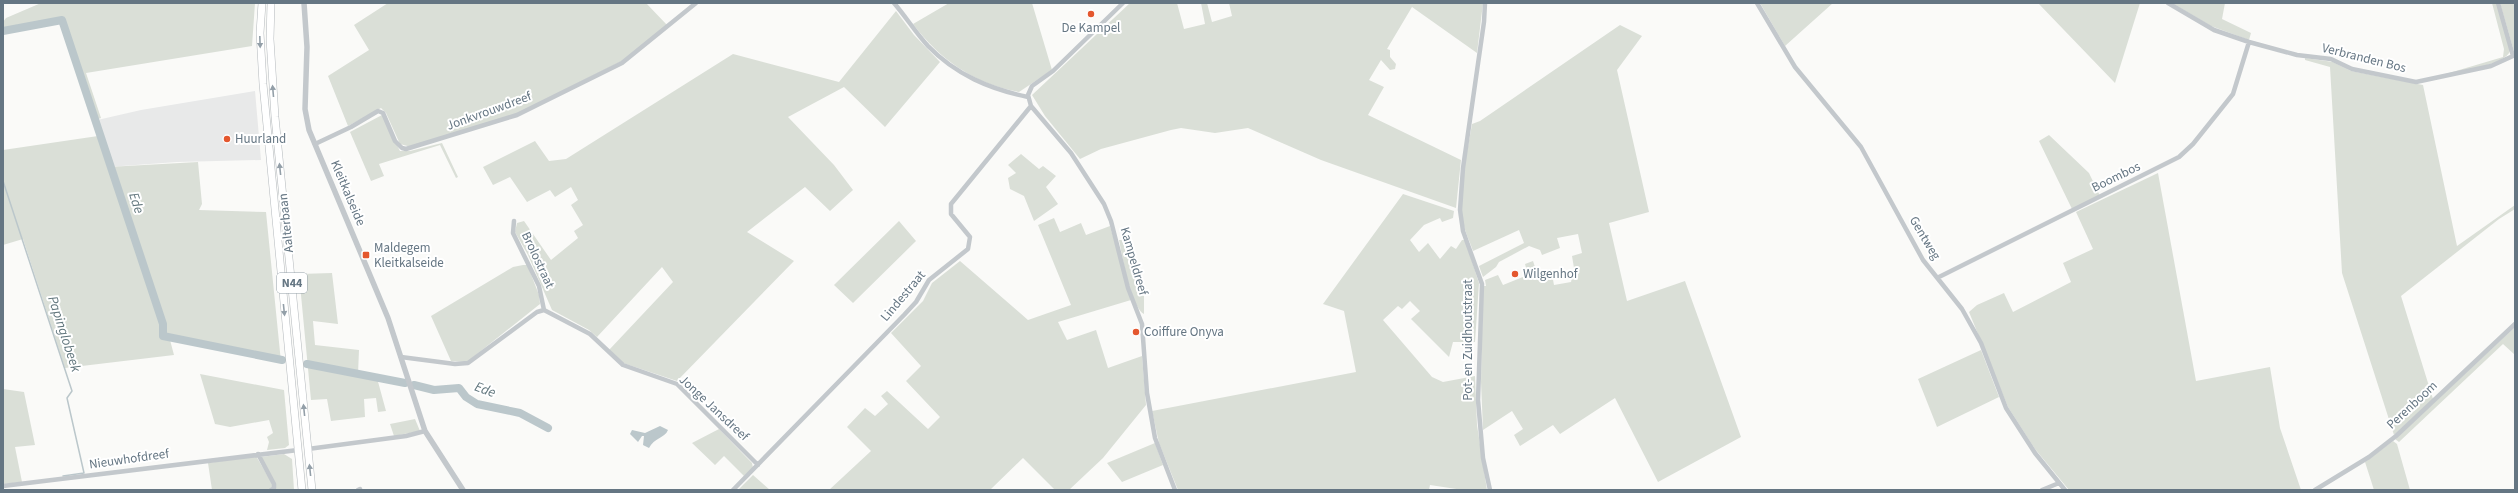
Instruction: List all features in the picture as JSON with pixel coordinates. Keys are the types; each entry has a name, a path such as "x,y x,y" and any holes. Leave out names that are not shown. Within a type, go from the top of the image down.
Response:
{"highway":[{"name":"Aalterbaan","path":"262,3 260,33 263,84 302,490"},
{"name":"Aalterbaan","path":"271,3 270,39 272,79 312,490"}],"street":[{"name":"Kleitkalseide","path":"304,3 307,47 305,115 315,144 388,318 425,430 463,490"},
{"name":"Jonkvrouwdreef","path":"315,144 351,127 378,111 383,112 398,146 406,149 517,115 622,63 696,3"},
{"path":"894,3 928,46 958,71 983,84 1028,97"},
{"path":"1031,106 1028,97 1032,86 1058,67 1123,3"},
{"name":"Pot- en Zuidhoutstraat","path":"1485,3 1484,22 1462,179 1460,210 1462,226 1482,284 1478,400 1483,458 1490,490"},
{"name":"Gentweg","path":"1757,3 1795,67 1862,147 1923,260 1939,277 1962,309 1981,343 2006,408 2035,454 2065,490"},
{"name":"Verbranden Bos","path":"2168,3 2214,30 2249,42 2297,55 2331,59 2361,71 2419,82 2491,66 2513,56 2498,3"},
{"name":"Boombos","path":"1939,277 2179,157 2193,144 2233,94 2249,42"},
{"name":"Lindestraat","path":"733,490 912,306 929,280 968,249 970,237 951,214 952,204 1031,106"},
{"name":"Kampeldreef","path":"1031,106 1071,153 1109,216 1128,288 1142,324 1147,393 1155,438 1175,490"},
{"name":"Brolostraat","path":"514,221 513,233 540,286 544,310"},
{"path":"401,357 455,364 468,363 537,312 544,310"},
{"name":"Jonge Jansdreef","path":"544,310 590,334 623,365 638,372 677,384 758,465"},
{"name":"Perenboom","path":"2315,490 2369,457 2396,436 2515,324"},
{"path":"308,449 406,436 425,430"},
{"name":"Nieuwhofdreef","path":"3,486 298,450"},
{"path":"258,454 274,484 274,488 271,490"},
{"path":"2042,490 2059,483"}],"shaded area":[{"path":"41,3 255,3 252,46 86,73 101,118 93,121 60,22 20,30 19,26 3,29 3,22 6,18"},
{"path":"388,3 646,3 667,25 622,61 516,114 411,147 400,144 386,113 381,108 348,126 328,76 369,50 354,25"},
{"path":"949,3 1032,3 1052,70 1019,92 988,83 960,68 935,49 913,24"},
{"path":"1130,3 1177,3 1184,29 1205,24 1201,3 1207,3 1212,22 1232,16 1229,3 1483,3 1477,53 1412,7 1387,49 1390,50 1390,57 1396,64 1395,69 1390,70 1381,60 1369,80 1384,87 1368,115 1461,160 1456,208 1321,160 1248,128 1215,133 1181,128 1101,149 1080,159 1045,116 1032,95"},
{"path":"1760,3 1833,3 1785,46"},
{"path":"2038,3 2140,3 2115,83"},
{"path":"2172,3 2225,3 2222,19 2251,33 2249,40 2211,26"},
{"path":"2492,3 2497,3 2510,51 2506,56 2499,60 2479,68 2439,76 2503,57 2504,49"},
{"path":"2500,3 2515,3 2515,55"},
{"path":"896,11 914,35 940,62 885,127 844,87 788,117 834,165 853,190 830,211 805,187 747,232 794,261 677,381 623,363 609,350 673,282 662,267 597,337 589,330 552,310 528,255 515,232 517,223 524,221 551,260 578,238 574,231 583,225 571,205 578,200 571,187 555,197 550,190 527,202 510,177 493,185 483,167 535,141 549,161 566,159 733,54 839,82"},
{"path":"1620,25 1642,36 1617,70 1649,212 1609,223 1627,301 1685,281 1741,437 1658,482 1615,398 1560,434 1553,425 1520,446 1514,435 1523,429 1512,411 1483,430 1481,382 1483,286 1486,286 1485,280 1498,275 1503,285 1528,275 1525,264 1533,261 1537,273 1551,269 1554,285 1571,282 1574,268 1572,256 1582,253 1578,234 1557,238 1560,248 1542,255 1540,250 1529,246 1499,262 1496,267 1483,277 1479,266 1524,243 1519,230 1473,251 1466,233 1461,210 1463,173 1472,124 1480,121"},
{"path":"2305,58 2333,62 2351,71 2423,85 2457,246 2515,205 2515,209 2499,219 2401,296 2433,399 2394,435 2342,273 2330,67 2305,60"},
{"path":"255,91 261,160 177,162 108,167 93,121 141,110"},
{"path":"382,115 400,151 410,151 442,143 458,177 456,178 440,145 379,164 384,176 371,181 350,132"},
{"path":"2049,135 2089,173 2100,196 2072,209 2039,141"},
{"path":"98,136 108,167 198,162 202,204 199,210 266,212 281,362 170,340 174,355 65,368 23,239 3,245 3,150"},
{"path":"1021,154 1039,169 1043,166 1056,176 1046,187 1058,204 1034,221 1024,196 1010,189 1008,178 1016,173 1008,165"},
{"path":"2158,173 2196,381 2270,367 2280,428 2301,490 2069,490 2035,449 2008,407 1969,312 1977,305 2004,293 2013,312 2071,282 2063,263 2093,249 2076,212"},
{"path":"1403,194 1454,211 1453,218 1442,222 1440,218 1424,225 1410,240 1419,252 1428,243 1440,259 1451,246 1456,249 1462,240 1465,240 1479,283 1475,342 1453,342 1449,357 1411,319 1420,311 1410,301 1402,309 1398,306 1383,320 1432,377 1443,382 1475,376 1477,425 1487,490 1463,490 1430,485 1429,490 1178,490 1159,443 1152,411 1356,372 1344,311 1323,304"},
{"path":"1054,218 1060,232 1081,223 1086,235 1110,226 1131,300 1058,322 1067,340 1096,330 1108,368 1142,356 1146,405 1103,458 1069,490 1055,490 1023,458 990,490 829,490 871,451 847,427 865,408 875,416 888,404 881,396 887,391 928,429 940,417 906,381 921,366 891,333 923,301 932,283 960,261 1028,320 1071,305 1038,225"},
{"path":"899,221 916,241 853,303 834,285"},
{"path":"1119,240 1122,240 1144,296 1144,314 1135,302 1131,291"},
{"path":"528,265 539,295 540,304 467,362 451,361 431,316 513,267"},
{"path":"332,273 338,324 313,321 315,345 359,350 358,374 377,378 386,411 378,412 376,398 364,399 365,417 331,421 327,399 311,400 299,274"},
{"path":"2515,327 2515,355 2503,344 2399,442 2395,439"},
{"path":"1981,350 1999,397 1937,427 1918,379"},
{"path":"200,374 284,390 289,445 285,448 267,450 269,442 267,437 273,433 269,420 230,427 215,424"},
{"path":"416,383 435,389 459,387 467,396 480,403 520,410 544,424 518,414 479,406 463,398 458,390 434,392 417,387"},
{"path":"3,389 24,392 35,445 15,447 22,482 3,484"},
{"path":"415,419 420,431 394,436 390,424"},
{"path":"660,426 668,430 667,433 654,442 649,448 643,445 644,436 642,436 638,442 630,434 632,430 645,433"},
{"path":"719,429 752,463 753,468 744,476 724,456 715,465 692,443"},
{"path":"2393,441 2397,444 2410,490 2374,490 2365,462"},
{"path":"1155,443 1163,465 1122,482 1107,463"},
{"path":"284,454 292,459 294,490 276,490 276,486 261,457"},
{"path":"256,456 273,485 271,489 212,490 208,463"},
{"path":"753,475 770,490 738,490"}],"waterway":[{"name":"Ede","path":"3,31 62,20 163,324 163,336 282,360"},
{"name":"Papinglobeek","path":"3,181 72,391 67,398 84,473 63,476"},
{"name":"Ede","path":"307,364 405,383"},
{"name":"Ede","path":"414,385 434,390 459,388 466,397 477,404 520,413 548,428"}],"place":[{"name":"De Kampel","path":"1091,14"},
{"name":"Huurland","path":"227,139"},
{"name":"Maldegem Kleitkalseide","path":"366,255"},
{"name":"Wilgenhof","path":"1515,274"},
{"name":"Coiffure Onyva","path":"1136,332"}]}
